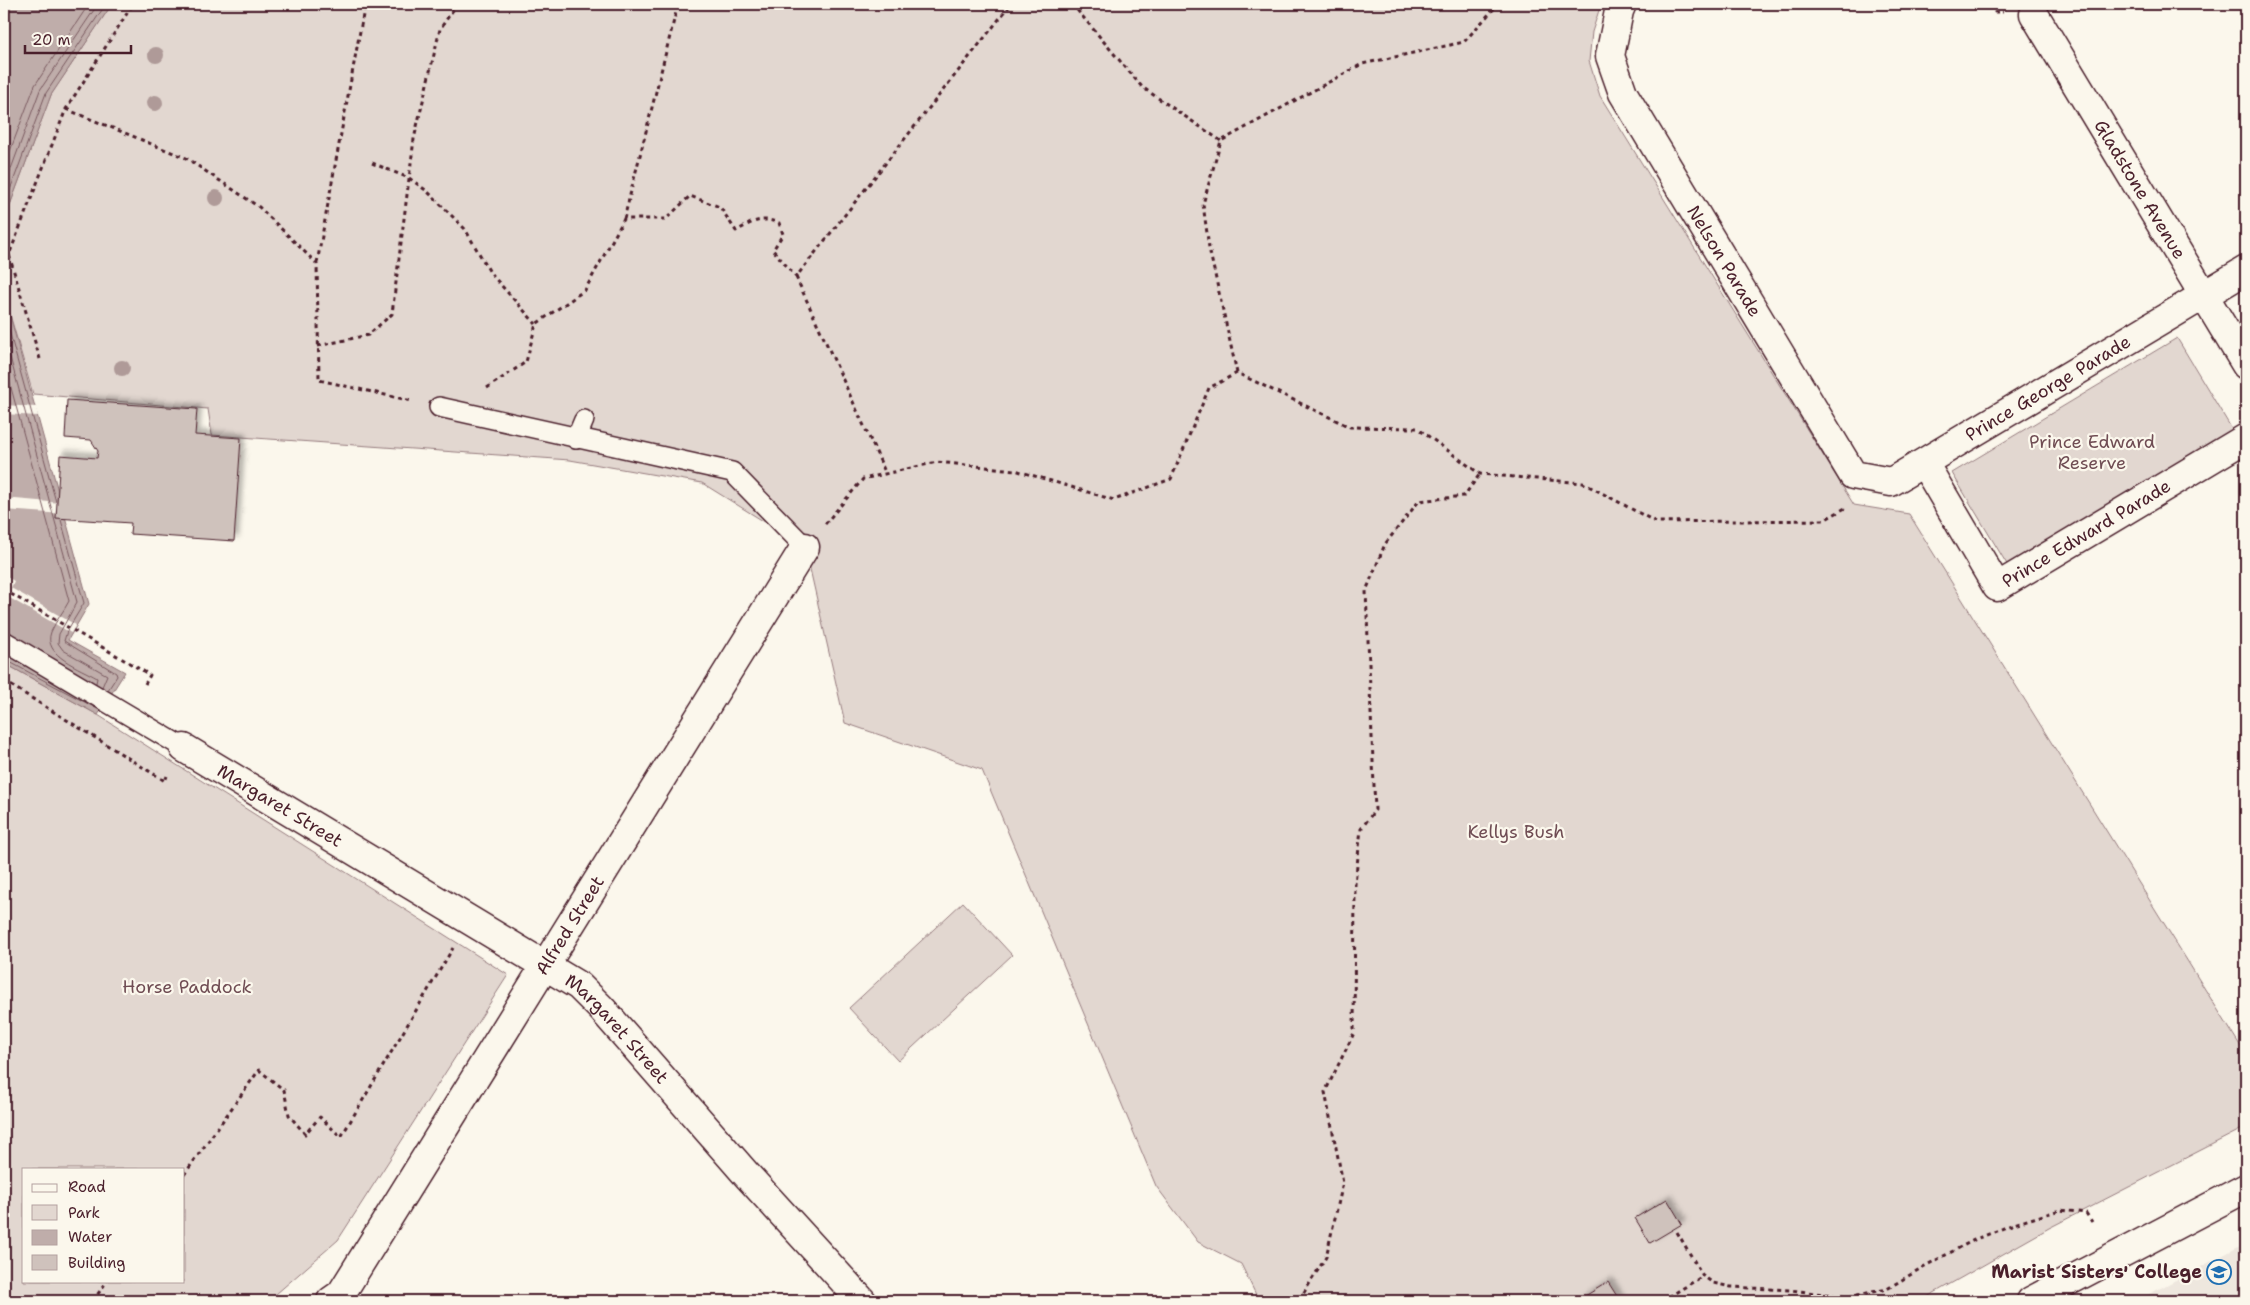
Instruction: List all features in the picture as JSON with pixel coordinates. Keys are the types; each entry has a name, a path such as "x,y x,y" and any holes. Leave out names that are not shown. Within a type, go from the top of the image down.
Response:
{"street":[{"name":"Nelson Parade","path":"1622,4 1618,11 1610,56 1623,93 1853,475 1892,482"},
{"name":"Gladstone Avenue","path":"2034,14 2246,365"},
{"path":"2204,295 2246,270"},
{"name":"Prince George Parade","path":"1892,482 2204,295"},
{"name":"Prince Edward Parade","path":"1924,463 1997,587 2246,438"},
{"name":"Alfred Street","path":"331,1301 341,1294 805,547"},
{"name":"Margaret Street","path":"184,748 579,986 602,1009 746,1174 862,1301"},
{"path":"2031,1301 2246,1188"}],"lane":[{"path":"446,408 576,439 732,472 805,547"},
{"path":"576,439 584,420"},
{"path":"4,641 184,748"}],"path":[{"path":"40,359 9,255 66,109 132,4"},
{"path":"365,4 317,264 319,380 446,408 526,362 536,324 584,290 624,219 678,4"},
{"path":"318,346 368,335 392,314 414,139 440,29 457,4"},
{"path":"796,277 1011,4"},
{"path":"1072,4 1142,88 1221,141"},
{"path":"1237,373 1209,248 1203,204 1221,141 1362,64 1464,42 1498,4"},
{"path":"66,109 186,158 259,207 317,264"},
{"path":"372,163 409,178 427,191 465,229 491,274 536,324"},
{"path":"624,219 666,220 690,196 720,207 736,231 766,218 779,223 783,234 774,250 796,277 886,474"},
{"path":"805,547 863,479 937,462 1015,470 1114,500 1170,479 1209,388 1237,373"},
{"path":"1237,373 1350,427 1418,428 1480,474 1583,483 1656,522 1824,520 1849,506"},
{"path":"1303,1301 1303,1294 1326,1257 1343,1184 1325,1092 1354,1032 1355,884 1361,830 1375,810 1366,590 1385,544 1419,501 1464,496 1480,474"},
{"path":"4,590 150,675 145,684"},
{"path":"4,681 164,781 184,748"},
{"path":"185,1174 259,1070 284,1090 289,1115 306,1134 320,1117 340,1137 469,920"},
{"path":"1677,1232 1703,1276 1713,1284 1731,1288 1790,1290 1848,1297 1887,1289 1923,1267 1976,1239 2014,1224 2060,1210 2086,1213 2092,1222"},
{"path":"1662,1301 1703,1276"},
{"path":"93,1301 106,1282"}],"shaded area":[{"name":"Marist Sisters' College","path":"2246,1243 2246,1301 2136,1301"}],"green space":[{"name":"Kellys Bush","path":"112,4 1601,4 1592,32 1589,61 1600,96 1854,505 1909,514 2246,1055 2246,1127 2049,1228 1920,1301 1259,1301 1241,1264 1198,1242 1156,1186 982,770 845,723 805,547 702,483 570,460 212,435 208,409 33,394 4,294 4,221 51,95"},
{"name":"Prince Edward Reserve","path":"2177,338 2233,431 2008,566 1952,473"},
{"name":"Horse Paddock","path":"4,663 98,715 508,975 338,1240 268,1301 4,1301"},
{"path":"963,902 1012,955 898,1061 849,1008"}],"water":[{"path":"4,4 112,4 51,95 4,221"},
{"path":"4,294 89,604 68,640 125,672 98,715 4,663"}],"pier":[{"path":"4,405 36,407 38,416 4,414"},
{"path":"4,498 61,503 64,514 4,510"},
{"path":"4,575 14,581 11,588 76,625 71,633 6,596 4,598"}],"building":[{"path":"67,400 197,409 195,435 241,438 234,541 130,534 131,523 56,518 60,455 97,458 98,451 91,440 65,438"},
{"path":"1667,1199 1682,1224 1650,1243 1635,1218"},
{"path":"1608,1282 1620,1301 1577,1301"}],"place":[{"name":"Marist Sisters' College","path":"2219,1272"}]}
